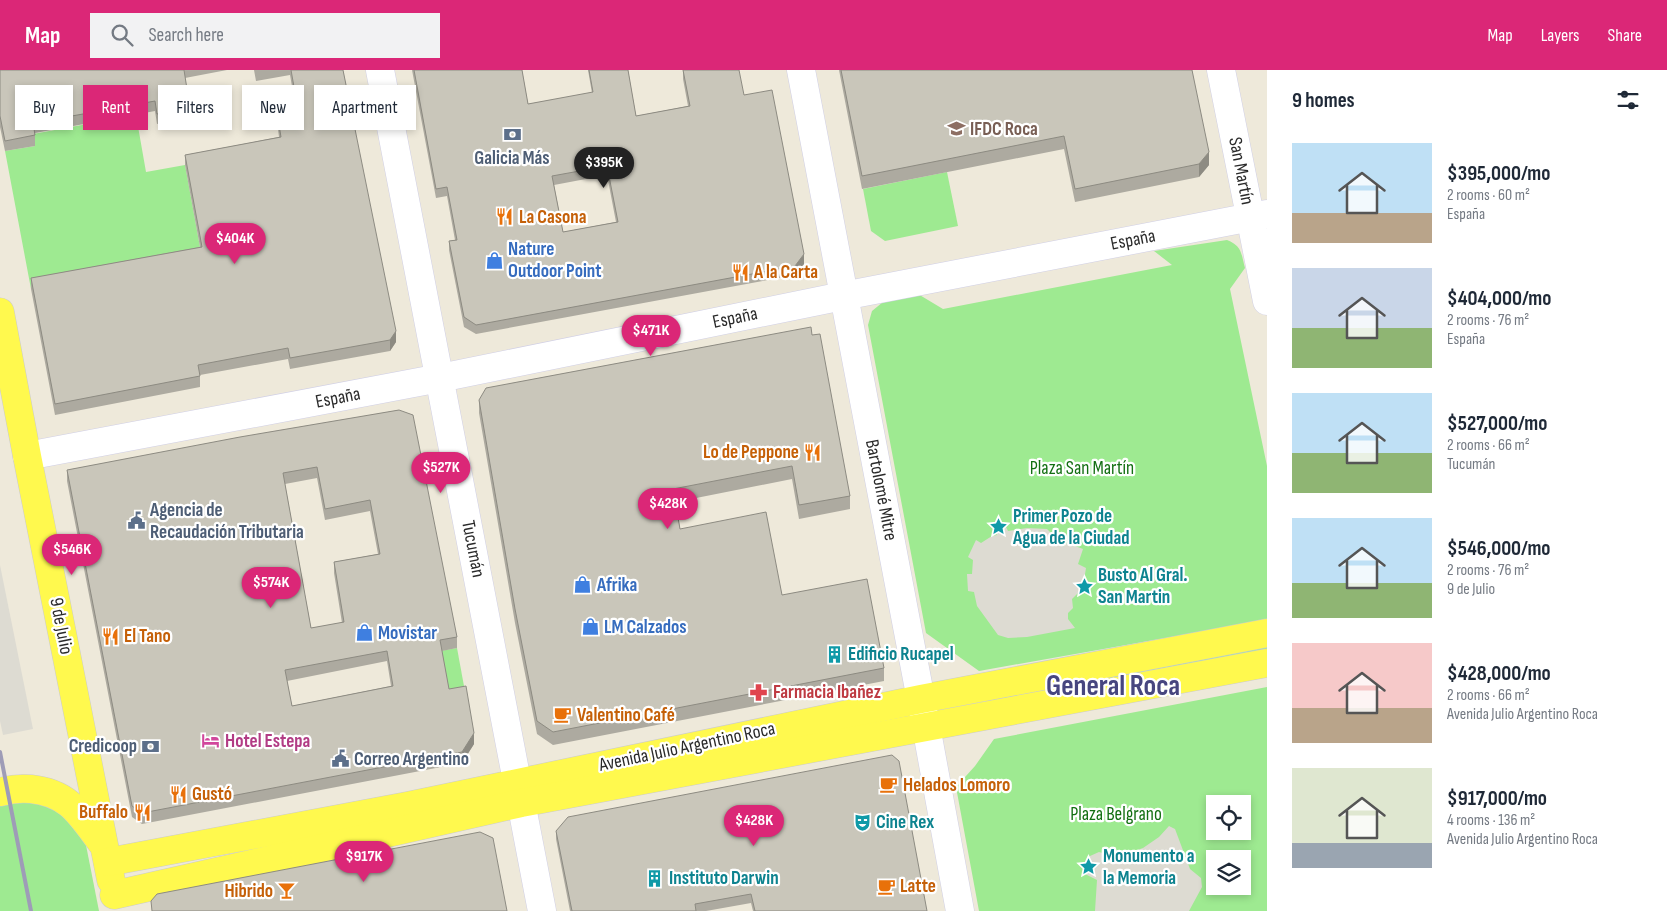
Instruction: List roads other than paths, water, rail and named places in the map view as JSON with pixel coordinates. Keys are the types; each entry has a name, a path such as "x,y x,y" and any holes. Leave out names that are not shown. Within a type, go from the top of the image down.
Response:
{"main road":[{"name":"9 de Julio","path":"0,312 115,903"},
{"name":"Avenida Julio Argentino Roca","path":"115,903 520,792 921,699 1267,633"},
{"name":"Avenida Julio Argentino Roca","path":"106,854 398,808 520,792 926,726 1267,663"},
{"path":"0,792 8,789 25,789 43,791 60,797 73,806 84,818 106,854"}],"street":[{"name":"Tucumán","path":"380,70 542,911"},
{"name":"Bartolomé Mitre","path":"801,70 960,911"},
{"name":"San Martín","path":"1221,70 1259,216 1267,301"},
{"name":"España","path":"27,456 440,378 843,296 1259,216"}],"railway":[{"path":"0,752 31,911"}],"place":[{"name":"IFDC Roca","path":"956,129"},
{"name":"Galicia Más","path":"512,135"},
{"name":"La Casona","path":"505,217"},
{"name":"Nature Outdoor Point","path":"494,260"},
{"name":"A la Carta","path":"740,272"},
{"name":"Lo de Peppone","path":"813,452"},
{"name":"Agencia de Recaudación Tributaria","path":"136,521"},
{"name":"Primer Pozo de Agua de la Ciudad","path":"999,527"},
{"name":"Afrika","path":"583,585"},
{"name":"Busto Al Gral. San Martin","path":"1084,586"},
{"name":"LM Calzados","path":"590,627"},
{"name":"Movistar","path":"364,633"},
{"name":"El Tano","path":"110,636"},
{"name":"Edificio Rucapel","path":"834,654"},
{"name":"Farmacia Ibañez","path":"759,692"},
{"name":"Valentino Café","path":"563,715"},
{"name":"Hotel Estepa","path":"211,741"},
{"name":"Credicoop","path":"151,746"},
{"name":"Correo Argentino","path":"340,759"},
{"name":"Helados Lomoro","path":"889,785"},
{"name":"Gustó","path":"178,794"},
{"name":"Buffalo","path":"142,812"},
{"name":"Cine Rex","path":"862,822"},
{"name":"Monumento a la Memoria","path":"1089,867"},
{"name":"Instituto Darwin","path":"655,878"},
{"name":"Latte","path":"886,886"},
{"name":"Hibrido","path":"287,891"}],"district":[{"name":"General Roca","path":"1113,686"}],"park label":[{"name":"Plaza San Martín","path":"1082,468"},
{"name":"Plaza Belgrano","path":"1116,814"}]}
